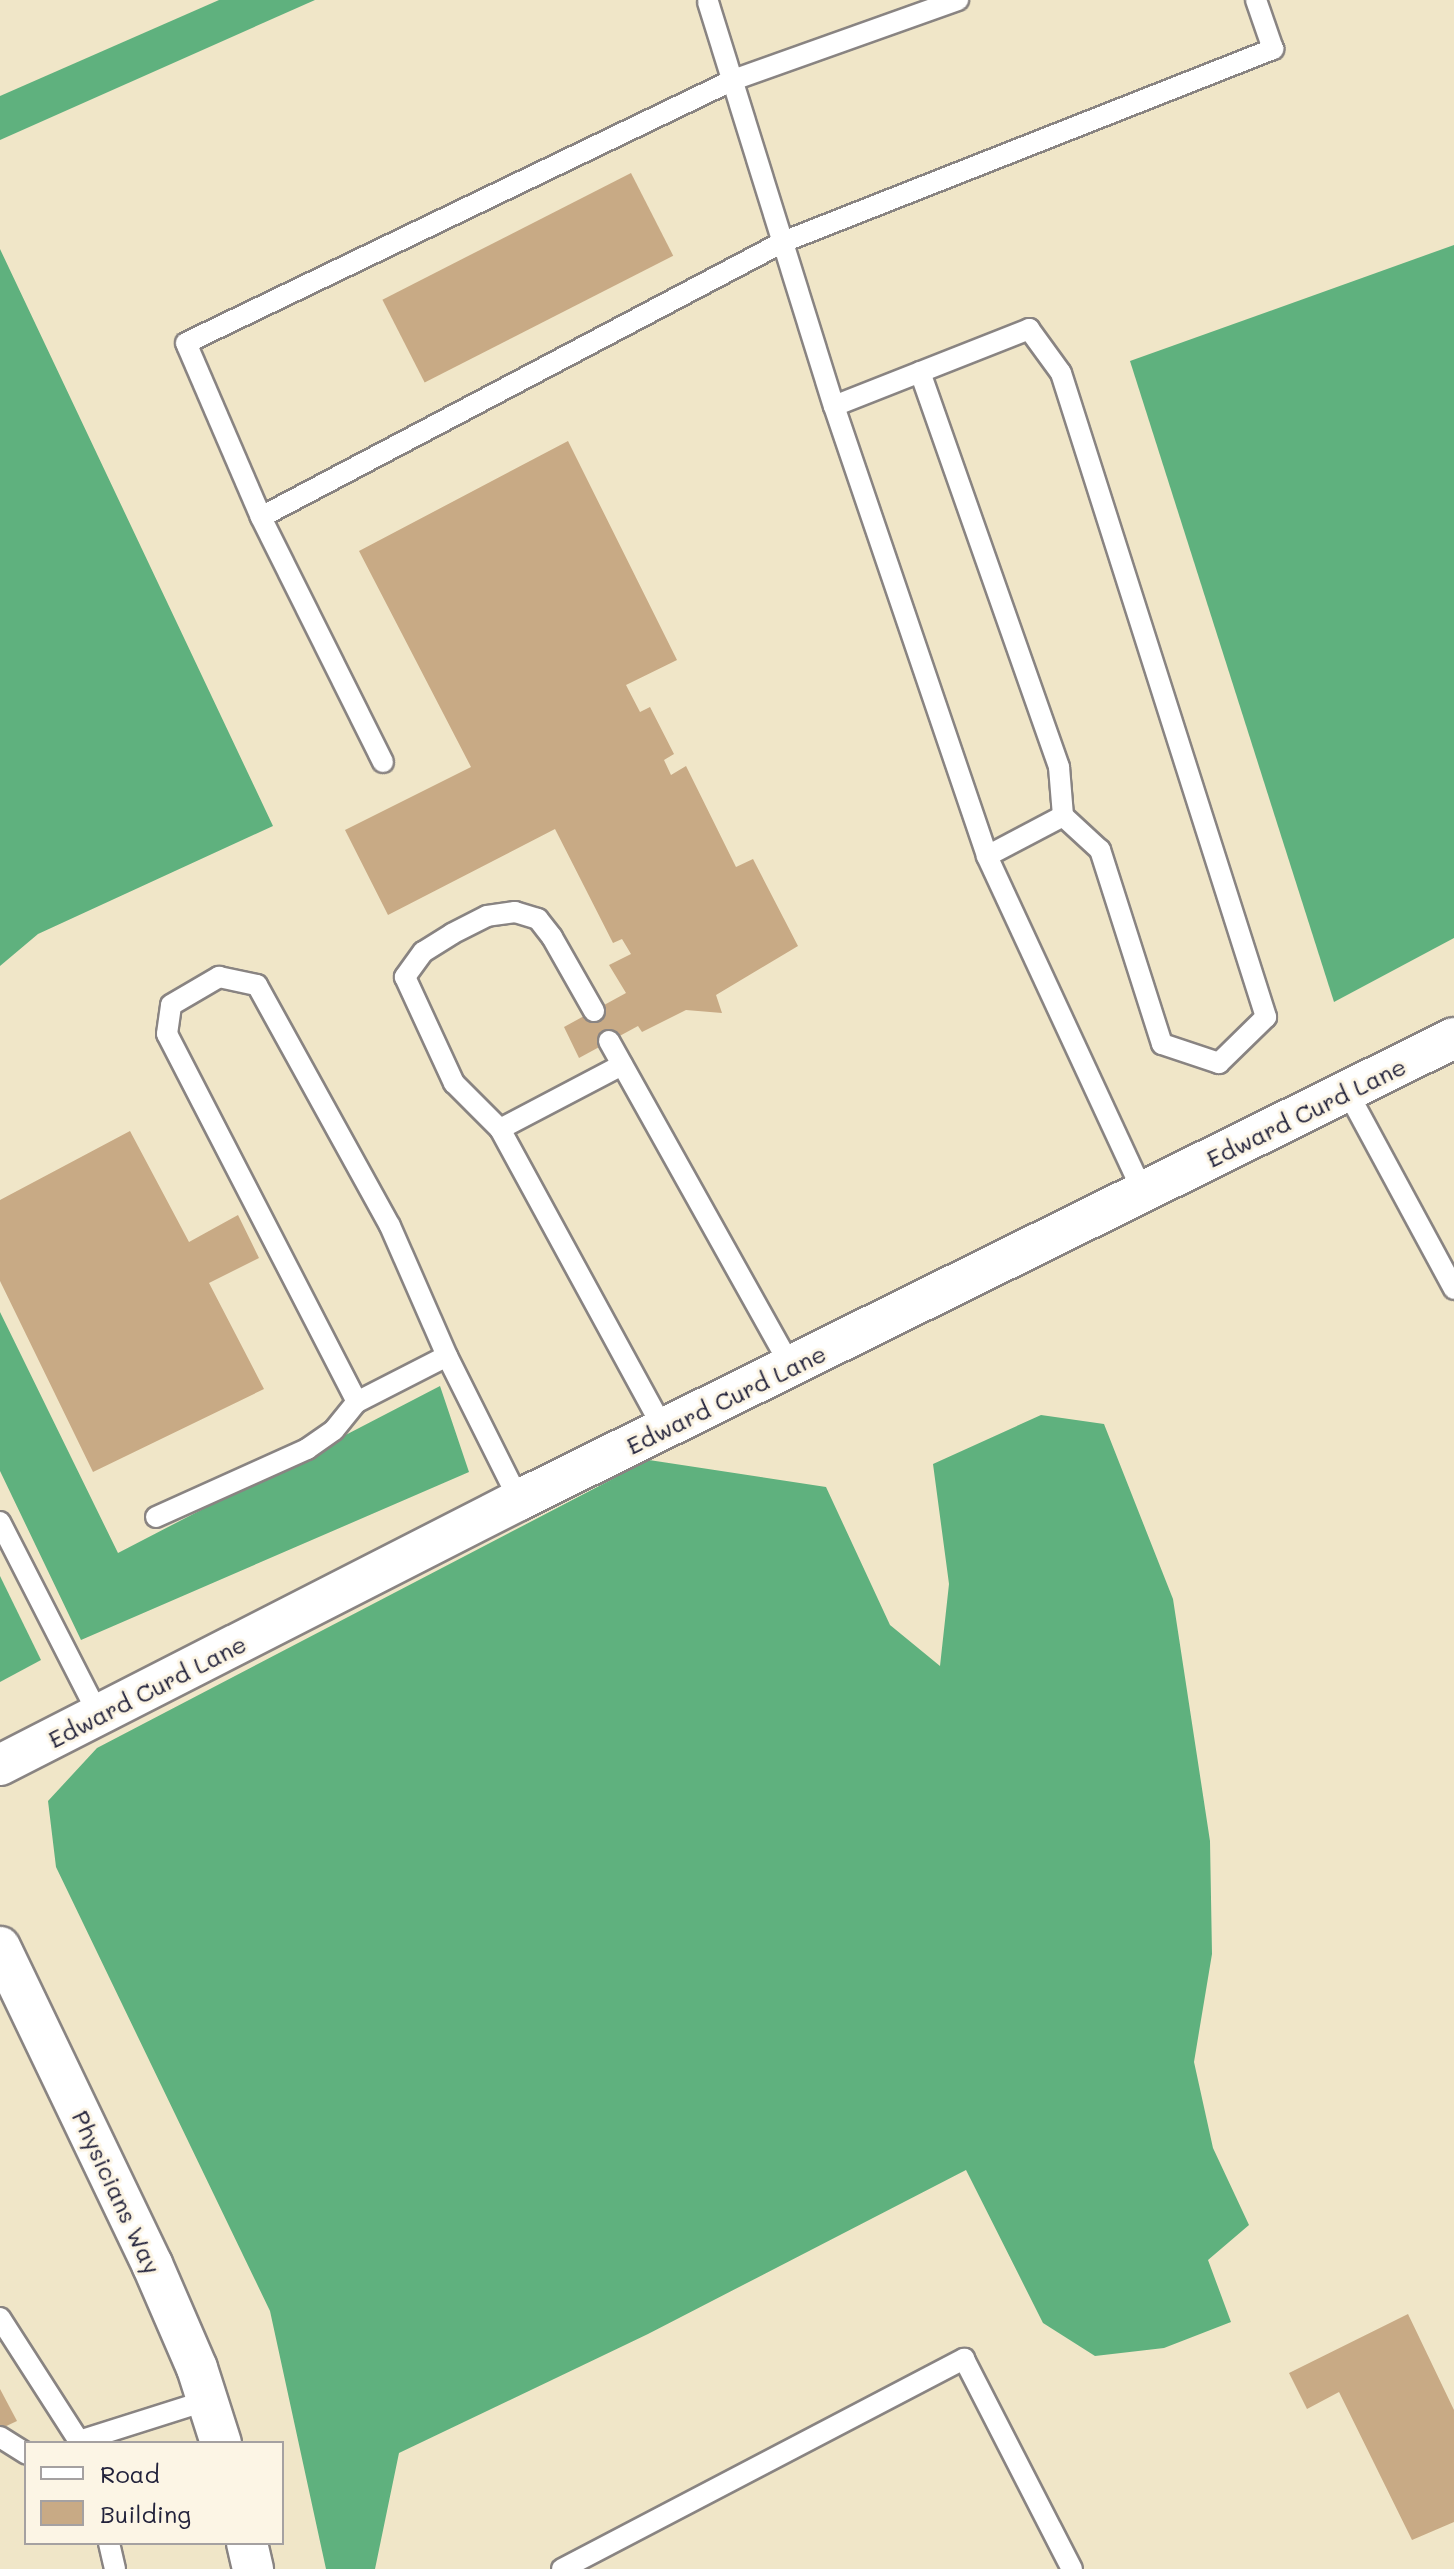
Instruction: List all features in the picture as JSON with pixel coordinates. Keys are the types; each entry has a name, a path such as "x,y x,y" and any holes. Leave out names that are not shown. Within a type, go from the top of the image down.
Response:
{"street":[{"name":"Edward Curd Lane","path":"0,1765 100,1717 519,1500 1454,1038"},
{"name":"Physicians Way","path":"0,1947 152,2264 208,2400 220,2441"},
{"path":"247,2545 253,2569"}],"lane":[{"path":"383,762 261,517 186,343 733,80 958,0"},
{"path":"261,517 783,242 1273,49 1256,0"},
{"path":"708,2 834,406 987,856 1143,1192"},
{"path":"834,406 920,372 1029,329 1061,373 1266,1017 1219,1063 1162,1044 1100,850 1063,816 1059,767 920,372"},
{"path":"987,856 1063,816"},
{"path":"594,1011 568,961 538,919 515,912 487,916 423,952 405,977 454,1083 500,1129 664,1430"},
{"path":"357,1402 167,1034 171,1005 219,977 257,985 390,1226 447,1356 519,1500"},
{"path":"609,1041 791,1367"},
{"path":"500,1129 622,1065"},
{"path":"1347,1091 1454,1289"},
{"path":"156,1517 307,1449 334,1430 357,1402 447,1356"},
{"path":"0,1522 100,1717"},
{"path":"0,2319 79,2441"},
{"path":"562,2569 964,2359 1072,2569"},
{"path":"83,2441 208,2400"},
{"path":"0,2437 24,2452"},
{"path":"109,2545 115,2569"}],"green space":[{"path":"219,0 315,0 0,140 0,96"},
{"path":"1454,245 1454,938 1334,1002 1130,361"},
{"path":"0,249 273,826 38,934 0,966"},
{"path":"0,1312 118,1553 440,1386 469,1472 81,1640 0,1471"},
{"path":"1041,1415 1104,1424 1173,1599 1210,1841 1212,1954 1194,2062 1213,2148 1249,2225 1208,2260 1231,2322 1164,2348 1095,2356 1043,2323 966,2170 648,2334 399,2453 375,2569 326,2569 270,2311 56,1867 48,1801 97,1748 649,1460 826,1487 890,1625 940,1666 949,1584 933,1464"},
{"path":"0,1576 41,1660 0,1682"}],"building":[{"path":"631,173 673,256 425,383 382,300"},
{"path":"568,441 677,660 626,685 640,712 650,707 674,754 664,760 671,775 686,766 736,867 753,859 798,946 716,995 722,1013 686,1010 642,1032 638,1026 579,1058 564,1027 626,993 609,965 631,954 622,939 613,943 555,829 388,915 345,830 471,767 359,551"},
{"path":"130,1131 189,1242 238,1215 259,1258 209,1283 264,1389 93,1472 0,1281 0,1200"},
{"path":"1408,2314 1454,2410 1454,2522 1412,2540 1339,2392 1307,2409 1289,2373"},
{"path":"0,2389 17,2421 0,2429"}]}
